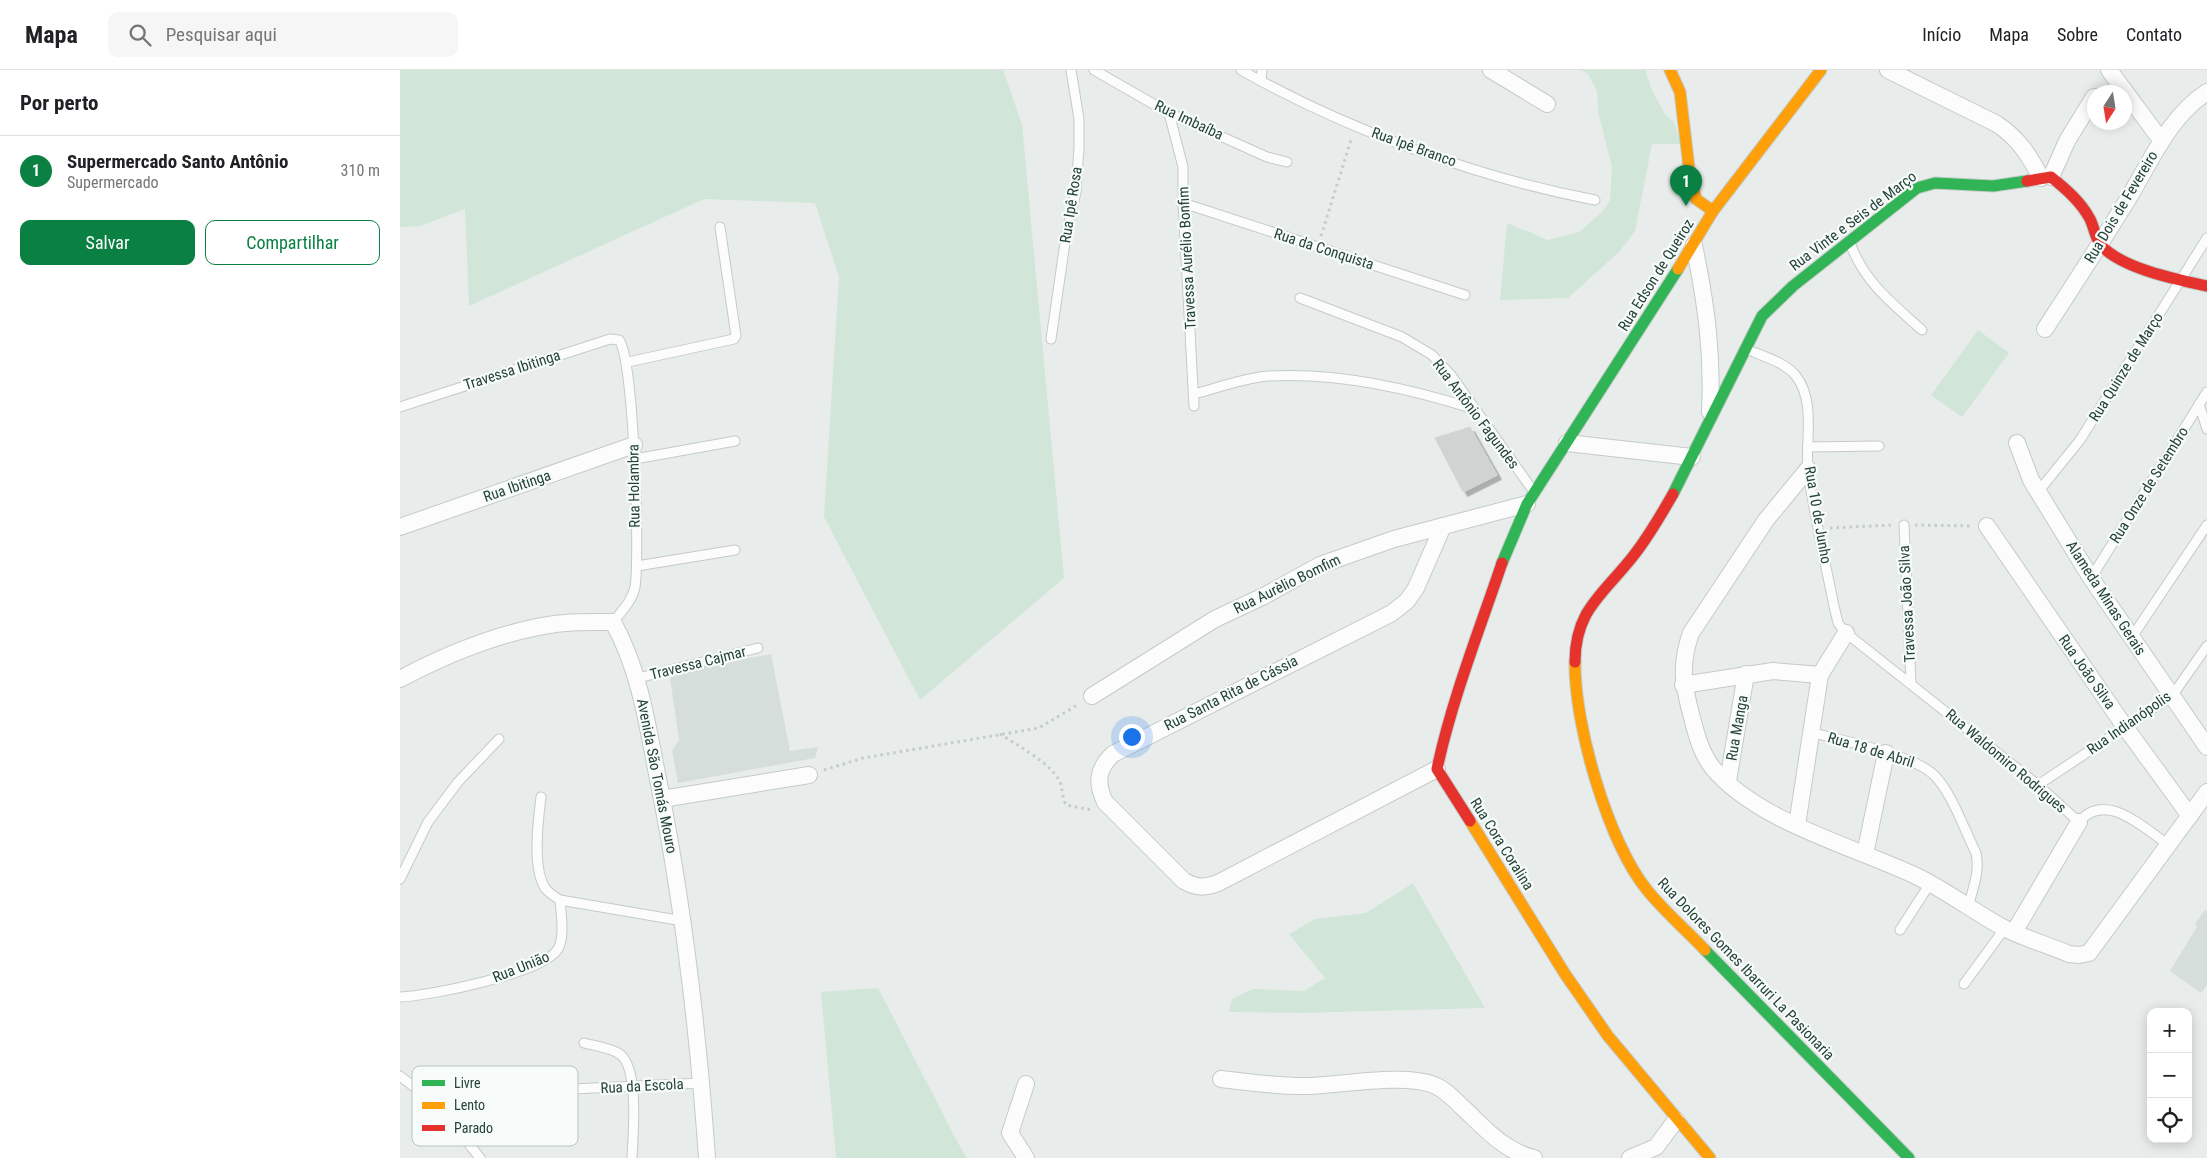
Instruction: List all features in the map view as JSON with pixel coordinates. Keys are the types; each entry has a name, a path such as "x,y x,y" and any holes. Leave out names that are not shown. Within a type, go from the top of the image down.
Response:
{"street":[{"path":"1491,70 1547,104"},
{"path":"1670,70 1680,92 1692,183 1696,199 1713,212"},
{"name":"Rua Edson de Queiroz","path":"1531,498 1694,245 1713,212 1820,70"},
{"path":"1888,70 1997,124 2013,135 2046,178 2070,192 2081,205 2091,221 2100,244 2123,260 2181,280 2207,286"},
{"path":"2103,85 2111,73 2161,140"},
{"name":"Rua Dois de Fevereiro","path":"2045,329 2100,244 2161,140 2185,110 2207,92"},
{"path":"2046,178 2087,108"},
{"name":"Rua Vinte e Seis de Março","path":"1692,457 1762,316 1779,297 1850,243 1917,188 1928,182 1940,181 1995,186 2046,178"},
{"path":"1694,245 1709,330 1712,382 1710,420"},
{"path":"1567,443 1692,457"},
{"name":"Alameda Minas Gerais","path":"2017,443 2022,460 2038,492 2091,578 2207,747"},
{"name":"Rua Ibitinga","path":"400,527 634,452"},
{"name":"Rua Dolores Gomes Ibarruri La Pasionaria","path":"1692,457 1650,534 1624,568 1590,606 1579,626 1575,641 1574,677 1580,710 1604,804 1622,849 1646,889 1909,1158"},
{"path":"1808,469 1766,520 1691,633 1685,650 1683,685 1700,747 1712,766 1728,781 1759,805 1797,825 1917,876 1929,885 2009,930 2069,954 2079,955 2089,952 2207,792"},
{"path":"1437,769 1443,740 1461,682 1502,563 1531,498"},
{"name":"Rua Aurèlio Bomfim","path":"1092,696 1215,619 1264,596 1320,565 1394,539 1443,526 1531,498"},
{"name":"Rua Santa Rita de Cássia","path":"1437,769 1218,883 1206,887 1194,887 1184,881 1105,802 1099,788 1099,774 1104,762 1114,754 1399,607 1407,601 1416,588 1443,526"},
{"name":"Rua João Silva","path":"1987,526 2125,727 2190,816"},
{"path":"400,679 441,657 498,636 556,623 613,622"},
{"name":"Avenida São Tomás Mouro","path":"613,622 624,641 638,678 684,921 702,1083 707,1158"},
{"path":"1797,825 1820,675 1846,633"},
{"path":"1683,685 1773,671 1820,675"},
{"name":"Rua Manga","path":"1728,781 1746,674"},
{"path":"1865,854 1886,753"},
{"name":"Rua Cora Coralina","path":"1437,769 1565,974 1608,1036 1676,1120 1710,1158"},
{"path":"662,799 809,775"},
{"path":"2009,930 2079,822"},
{"path":"1221,1079 1283,1086 1400,1080 1434,1085 1449,1095 1505,1146 1519,1154 1534,1158"},
{"path":"1026,1084 1010,1133 1026,1158"},
{"path":"1630,1158 1656,1147 1676,1120"}],"lane":[{"name":"Rua Ipê Rosa","path":"1051,339 1078,169 1079,119 1071,70"},
{"name":"Rua Imbaíba","path":"1094,70 1169,113 1267,157 1286,162"},
{"name":"Rua Ipê Branco","path":"1241,70 1260,81 1356,126 1513,182 1595,200"},
{"path":"1260,81 1262,70"},
{"path":"1680,92 1682,70"},
{"name":"Travessa Aurélio Bonfim","path":"1169,113 1178,140 1183,167 1183,203 1194,406"},
{"name":"Rua da Conquista","path":"1183,203 1465,294"},
{"path":"628,362 734,339 736,336 720,227"},
{"name":"Rua Quinze de Março","path":"2038,492 2080,440 2207,238"},
{"path":"1850,243 1856,259 1874,286 1922,330"},
{"name":"Rua Antônio Fagundes","path":"1300,298 1402,337 1432,355 1451,375 1531,498"},
{"name":"Travessa Ibitinga","path":"400,407 610,339 619,340 623,344"},
{"name":"Rua Holambra","path":"613,622 629,602 635,589 637,566 634,452 628,362 623,344"},
{"name":"Rua 10 de Junho","path":"1745,348 1782,365 1796,376 1803,388 1807,406 1808,469 1834,606 1838,623 1846,633"},
{"path":"1194,394 1266,376 1313,376 1435,396 1474,410"},
{"name":"Rua Onze de Setembro","path":"2091,578 2207,392"},
{"path":"2199,404 2207,430"},
{"path":"634,452 735,441"},
{"path":"1808,448 1879,446"},
{"name":"Travessa João Silva","path":"1904,525 1911,683"},
{"path":"2132,638 2207,525"},
{"path":"637,566 735,550"},
{"name":"Rua Waldomiro Rodrigues","path":"1846,633 2038,785 2079,822 2088,812 2098,809 2112,810 2125,815 2169,845"},
{"name":"Rua Indianópolis","path":"2038,785 2172,696 2207,646"},
{"name":"Travessa Cajmar","path":"638,678 758,648"},
{"name":"Rua 18 de Abril","path":"1810,732 1886,753 1923,767 1941,784 1976,852 1977,876 1968,907"},
{"path":"400,879 428,822 458,782 499,739"},
{"path":"541,797 536,836 541,879 549,892 560,900 684,921"},
{"path":"1900,930 1929,885"},
{"name":"Rua União","path":"400,997 450,991 477,984 543,961 554,955 560,947 562,938 560,900"},
{"path":"1964,984 2009,930"},
{"path":"584,1043 621,1055 633,1086 632,1158"},
{"path":"400,1076 412,1085"},
{"name":"Rua da Escola","path":"578,1089 702,1083"},
{"path":"470,1146 480,1158"}],"path":[{"path":"1318,247 1356,126"},
{"path":"809,775 863,758 1039,728 1092,696"},
{"path":"1000,734 1049,768 1060,782 1062,797 1066,805 1093,811"}],"shaded area":[{"path":"771,654 790,751 818,747 815,758 678,783 672,751 679,740 670,678 675,672"},
{"path":"2205,910 2207,911 2207,985 2201,993 2170,971 2197,927 2195,924"}],"green space":[{"path":"400,70 1003,70 1022,124 1064,578 920,700 824,517 839,277 815,203 704,199 469,306 465,209 420,226 400,227"},
{"path":"1581,70 1645,70 1652,90 1665,114 1674,122 1681,144 1652,144 1635,231 1620,251 1568,298 1500,300 1507,223 1548,240 1579,232 1601,213 1610,201 1612,167 1598,111 1597,91 1588,74"},
{"path":"1978,330 2009,353 1962,417 1931,395"},
{"path":"1413,883 1485,1008 1299,1013 1229,1012 1232,999 1253,989 1304,991 1325,978 1289,934 1315,919 1366,913"},
{"path":"878,988 967,1158 836,1158 821,992"}],"building":[{"path":"1470,427 1497,475 1463,492 1435,438"}],"traffic: fast":[{"path":"1673,494 1762,316 1793,286 1917,188 1935,183 1993,186 2027,181"},
{"path":"1502,563 1527,504 1678,269"},
{"path":"1705,950 1909,1158"}],"traffic: slow":[{"path":"1670,70 1680,92 1690,176 1696,199 1713,211"},
{"path":"1678,269 1713,211 1821,70"},
{"path":"1575,662 1576,688 1587,749 1596,781 1619,843 1647,890 1705,950"},
{"path":"1470,821 1565,974 1608,1036 1710,1158"}],"traffic: jam":[{"path":"2027,181 2051,177 2057,182 2082,207 2091,222 2100,244 2121,260 2150,272 2207,286"},
{"path":"1575,662 1576,644 1586,615 1593,603 1639,548 1673,494"},
{"path":"1470,821 1437,769 1458,691 1502,563"}],"place":[{"name":"Supermercado Santo Antônio","path":"1686,206"}]}
